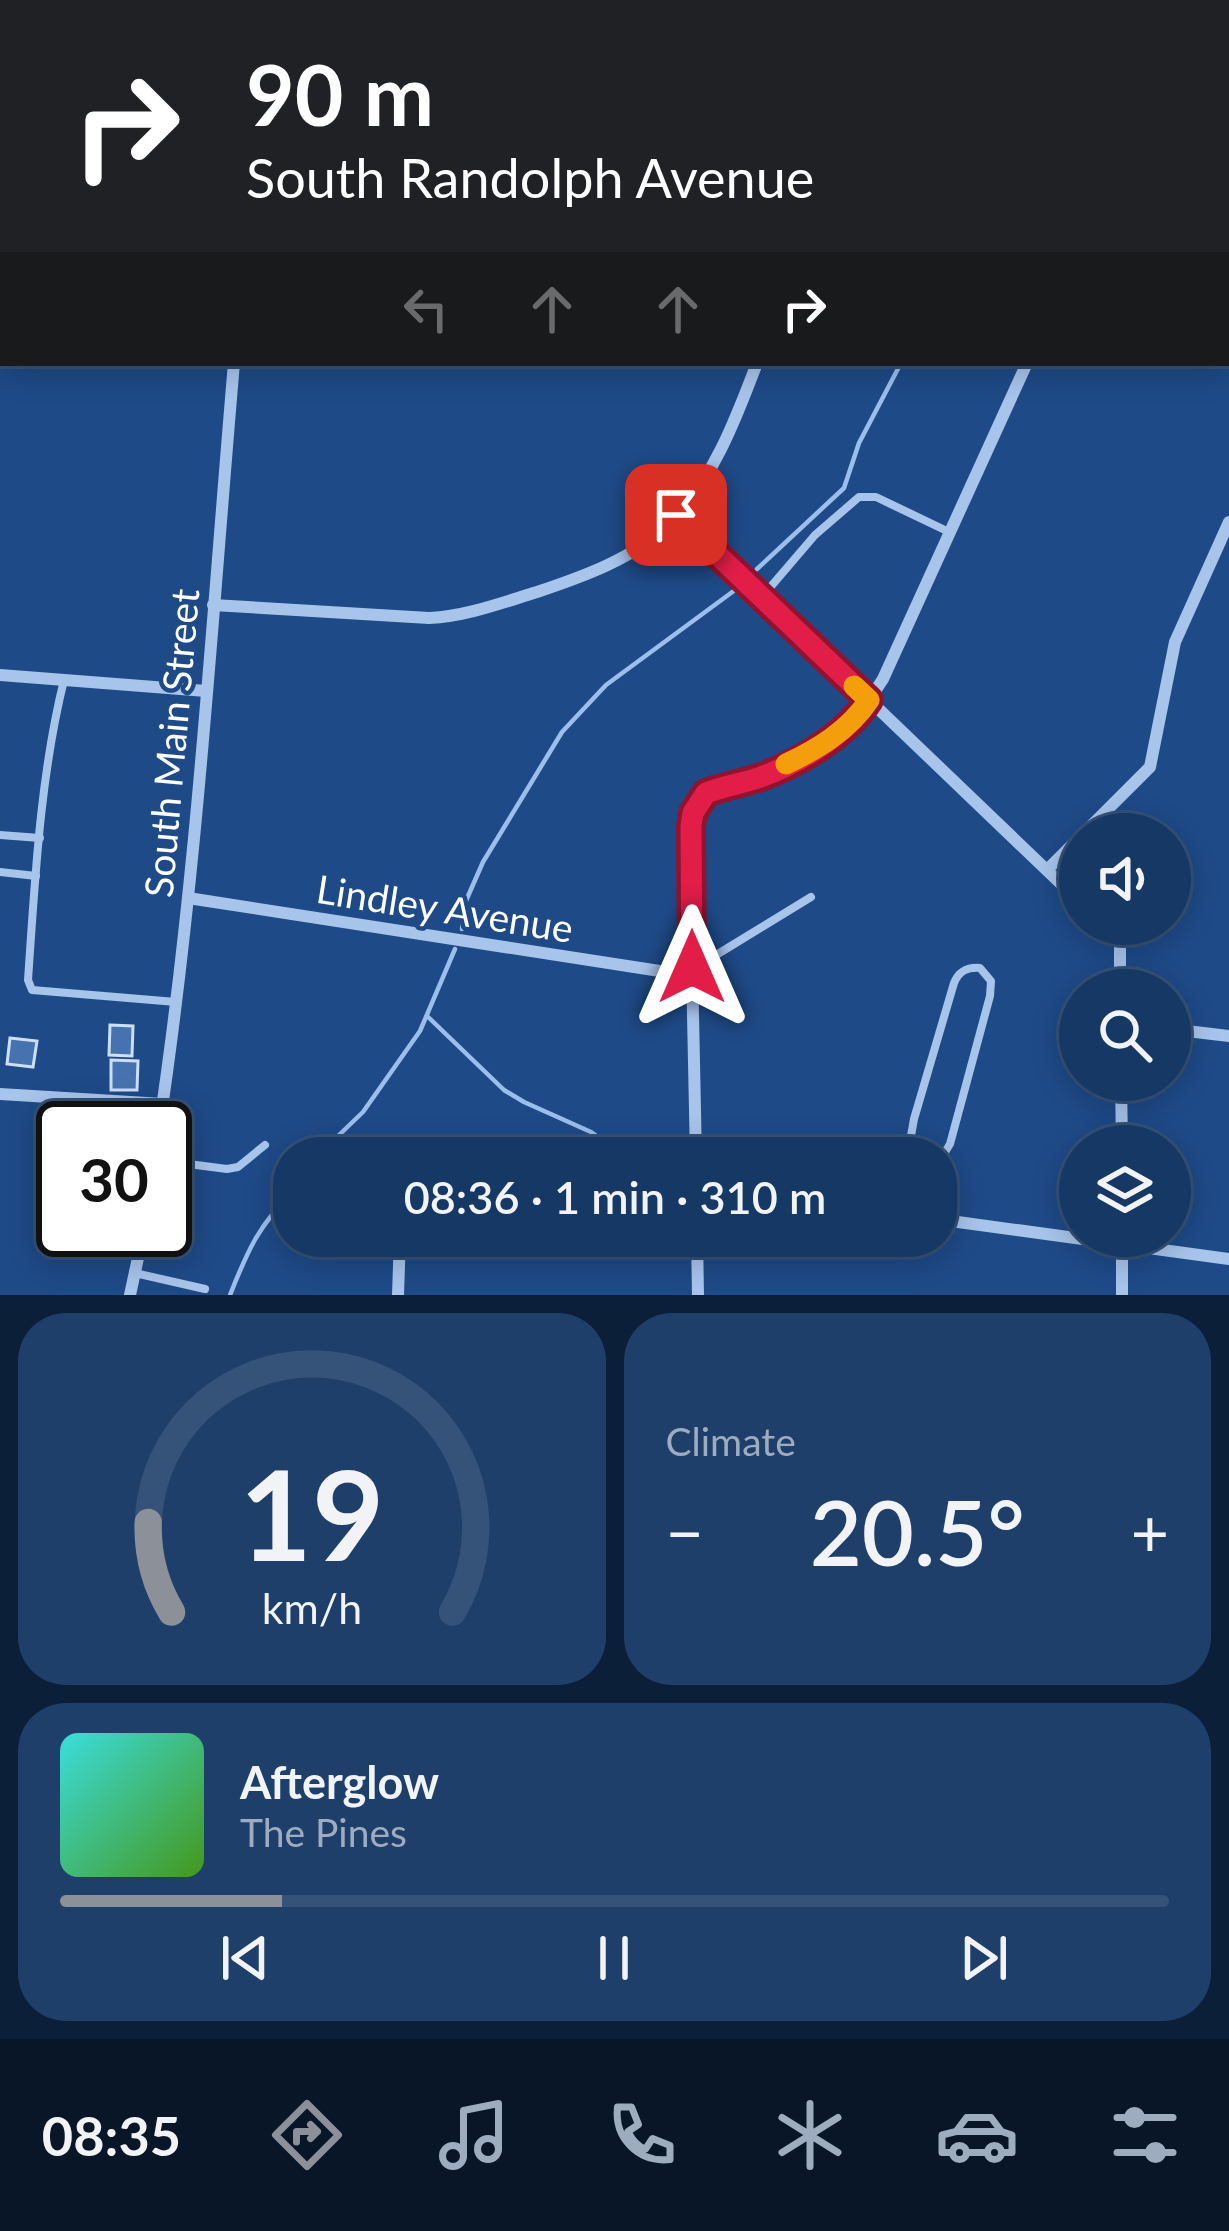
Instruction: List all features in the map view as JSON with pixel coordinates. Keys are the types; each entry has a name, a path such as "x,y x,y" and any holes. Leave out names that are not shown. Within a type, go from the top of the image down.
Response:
{"street":[{"name":"South Main Street","path":"163,1101 188,898 234,366"},
{"path":"213,604 429,618 455,616 570,581 622,558 668,526 707,476 757,366"},
{"path":"695,1137 693,813 706,793 760,777 817,749 858,717 884,680 1027,366"},
{"path":"676,515 1059,882"},
{"path":"1105,813 1150,767 1175,642 1229,522"},
{"path":"0,675 206,691"},
{"path":"1047,870 1059,858"},
{"name":"Lindley Avenue","path":"188,898 692,972"},
{"path":"1191,1031 1229,1036"},
{"path":"0,1094 114,1101"},
{"path":"957,1221 1059,1232"},
{"path":"1191,1251 1229,1258"},
{"path":"130,1295 138,1257"},
{"path":"398,1295 399,1257"},
{"path":"697,1257 698,1295"},
{"path":"1122,1257 1122,1295"}],"lane":[{"path":"762,598 815,535 859,497 876,497 950,532"},
{"path":"64,680 40,838 28,980 32,989 178,1002"},
{"path":"0,835 40,838"},
{"path":"0,872 36,877"},
{"path":"692,972 811,897"},
{"path":"911,1137 954,983 967,968 980,968 991,981 991,996 952,1137"},
{"path":"192,1164 238,1167 266,1144"},
{"path":"135,1273 205,1289"}],"building":[{"path":"110,1025 133,1026 132,1056 109,1055"},
{"path":"10,1038 37,1041 33,1067 7,1064"},
{"path":"111,1060 138,1061 137,1090 111,1090"}],"waterway":[{"path":"757,569 844,488 859,443 899,366"},
{"path":"462,929 465,903 483,862 562,732 606,685 735,590"},
{"path":"337,1137 363,1112 420,1031 455,949"},
{"path":"427,1016 504,1090 598,1137"},
{"path":"230,1295 255,1239 273,1214"}],"slow traffic":[{"path":"786,764 817,749 858,717 869,700 854,686"}],"route":[{"path":"676,515 869,700 858,717 817,749 760,777 706,793 691,826 692,967"}]}
